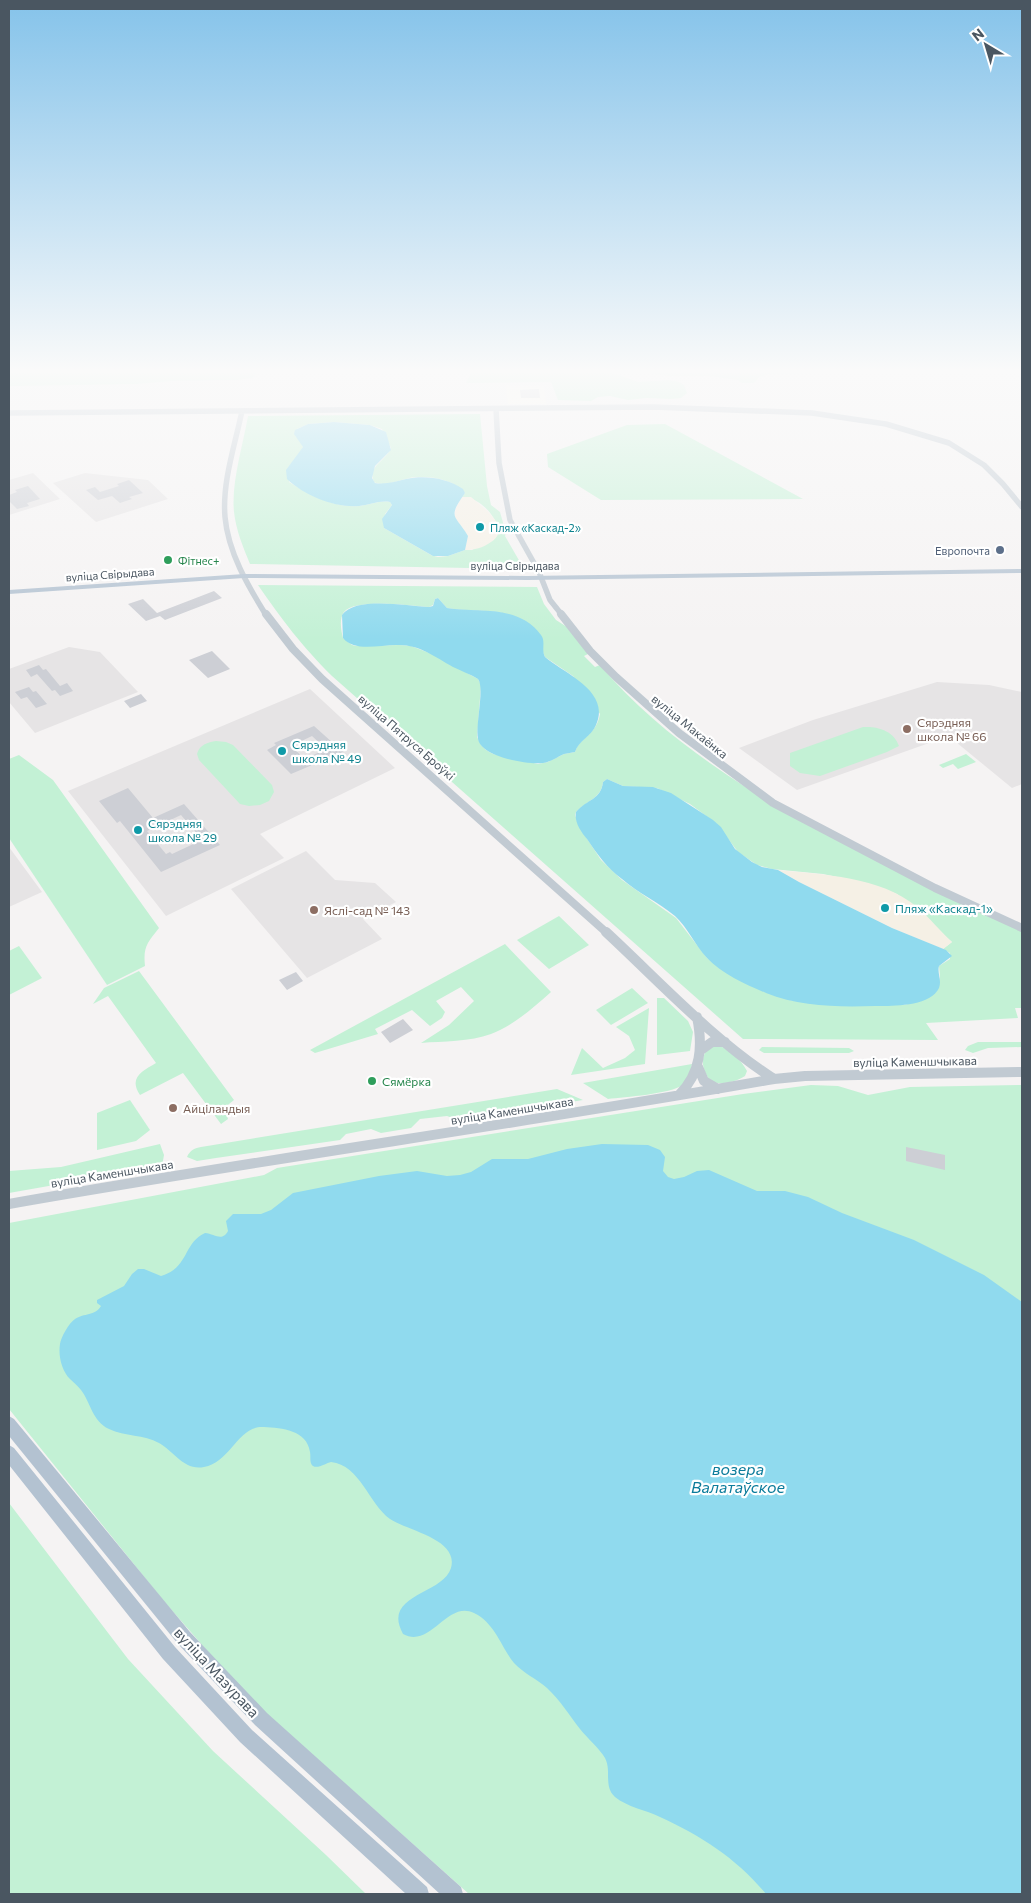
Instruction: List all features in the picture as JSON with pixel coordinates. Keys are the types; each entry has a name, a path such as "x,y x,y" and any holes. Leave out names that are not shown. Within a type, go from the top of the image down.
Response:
{"main road":[{"name":"вуліца Свірыдава","path":"9,592 244,576 541,577 1022,571"},
{"name":"вуліца Мазурава","path":"9,1424 184,1638 260,1719 454,1894"},
{"name":"вуліца Мазурава","path":"9,1453 108,1579 182,1667 246,1736 420,1894"}],"street":[{"name":"вуліца Пятруся Броўкі","path":"231,462 225,513 239,567 254,596 278,632 298,656 576,904 697,1017 728,1043"},
{"name":"вуліца Макаёнка","path":"499,462 510,520 541,577 550,600 590,651 637,698 679,734 773,803 919,880 1022,928"},
{"path":"981,462 1003,480 1022,507"},
{"path":"678,1096 687,1088 694,1077 701,1050 702,1038 697,1017"},
{"path":"701,1050 706,1044 714,1041 728,1043 751,1064 774,1079"},
{"path":"746,1084 752,1078 754,1072 751,1064"},
{"path":"697,1066 704,1081 718,1089"},
{"name":"вуліца Каменшчыкава","path":"9,1204 87,1189 678,1096 774,1079 805,1076 1022,1072"}],"shaded area":[{"path":"33,473 60,499 9,515 9,480"},
{"path":"85,473 148,480 168,499 96,522 53,483"},
{"path":"69,647 100,652 138,692 35,733 9,702 9,669"},
{"name":"Сярэдняя школа № 66","path":"937,682 989,685 1022,692 1022,784 1012,788 951,738 946,737 797,790 739,748 813,720"},
{"path":"310,689 395,768 260,834 284,858 166,916 68,791"},
{"path":"9,847 42,892 9,907"},
{"name":"Яслі-сад № 143","path":"306,851 335,880 375,883 396,902 363,919 382,939 307,978 231,889"}],"green space":[{"path":"239,462 297,462 289,482 314,496 340,505 359,506 378,502 390,502 392,505 385,514 384,528 431,555 438,557 472,550 499,532 490,513 475,500 462,497 465,493 460,488 446,481 423,477 409,478 386,484 374,482 373,472 381,462 485,462 491,505 500,512 506,533 505,536 524,569 250,564 236,525 234,489"},
{"path":"548,462 735,462 803,499 601,500 548,467"},
{"path":"258,585 537,587 544,604 556,620 567,627 588,654 584,656 595,667 600,665 633,700 669,732 707,761 747,788 814,828 1022,930 1022,1008 1015,1008 1018,1018 926,1023 938,1040 743,1039 332,676 284,621","holes":["438,598 447,608 499,612 509,615 531,628 543,640 545,657 573,676 600,714 595,727 580,743 575,752 538,764 493,754 481,745 477,737 481,685 478,679 432,654 411,646 356,646 343,638 341,618 344,612 350,608 371,604 429,607","607,779 623,786 657,788 690,804 717,824 738,852 757,865 772,869 823,874 866,883 897,894 952,942 943,949 950,953 950,959 939,966 940,977 936,992 920,1001 904,1005 793,1001 765,992 727,973 707,958 676,918 622,880 601,860 580,828 575,815 576,812 596,796 602,788 603,782"]},
{"path":"863,727 885,730 897,741 899,746 820,776 800,773 790,766 790,753"},
{"path":"216,741 233,745 272,785 274,792 269,801 260,805 249,806 240,804 199,760 197,754 200,748 207,743"},
{"path":"966,754 976,762 958,769 953,764 943,768 939,765"},
{"path":"19,755 53,780 159,928 147,946 145,966 107,985 9,838 9,759"},
{"path":"559,916 589,945 549,969 517,940"},
{"path":"505,944 551,992 523,1016 499,1031 483,1037 421,1043 449,1025 474,1001 461,987 436,1001 445,1012 442,1018 430,1026 412,1010 375,1029 378,1034 315,1053 310,1050"},
{"path":"19,946 42,978 9,995 9,951"},
{"path":"139,971 234,1100 224,1108 228,1119 221,1124 183,1073 140,1095 136,1079 142,1072 156,1063 108,996 93,1004 104,988"},
{"path":"632,988 648,1003 611,1025 596,1010"},
{"path":"657,998 664,998 688,1021 693,1032 690,1051 657,1055"},
{"path":"649,1008 645,1064 571,1075 582,1048 603,1068 625,1058 635,1050 629,1036 616,1027"},
{"path":"978,1042 1022,1042 1022,1047 988,1048 973,1053 965,1050 968,1046"},
{"path":"718,1045 738,1059 747,1071 745,1076 728,1082 711,1082 704,1070 703,1061 708,1048"},
{"path":"762,1047 849,1048 854,1051 849,1053 764,1053 759,1050"},
{"path":"692,1064 688,1078 683,1085 658,1093 608,1099 583,1083"},
{"name":"возера Валатаўское","path":"811,1085 838,1086 868,1095 910,1087 1022,1085 1022,1894 469,1894 266,1713 224,1670 162,1599 9,1409 9,1223 264,1175 277,1168 743,1094"},
{"path":"557,1089 583,1100 458,1120 447,1116 420,1119 411,1128 381,1133 371,1129 346,1134 340,1140 197,1161 187,1157 193,1150 201,1147"},
{"path":"130,1100 150,1130 136,1141 97,1150 97,1113"},
{"path":"160,1144 164,1155 162,1166 9,1193 9,1171 61,1167"},
{"path":"9,1503 128,1659 213,1751 366,1894 9,1894"}],"sand":[{"name":"Пляж «Каскад-2»","path":"462,497 471,497 498,524 497,536 482,547 465,550 468,536 454,519 456,508"},
{"name":"Пляж «Каскад-1»","path":"778,870 851,879 886,889 917,907 952,942 943,949 892,928"}],"water":[{"path":"292,462 379,462 375,466 372,478 375,483 428,478 443,480 457,485 465,493 456,508 455,516 468,536 465,550 448,556 433,556 384,528 382,519 392,505 390,502 378,502 359,506 330,503 311,496 294,485 287,479 286,470"},
{"path":"438,598 447,608 498,612 522,618 541,635 545,657 584,685 597,702 599,713 596,725 575,752 564,754 551,761 527,763 506,759 487,751 481,745 477,733 481,690 478,679 414,647 399,645 362,647 348,643 343,638 342,615 349,609 369,604 429,607 433,606 435,599"},
{"path":"607,779 623,786 653,787 671,793 713,820 721,827 735,849 752,862 762,867 778,870 892,928 946,950 952,956 939,966 939,988 928,999 910,1004 834,1006 806,1004 779,998 727,974 707,958 675,916 617,875 580,830 576,819 576,812 596,796 602,788 603,782"},
{"name":"возера Валатаўское","path":"602,1144 648,1145 660,1150 665,1157 663,1171 668,1177 674,1179 697,1171 709,1170 757,1191 785,1191 808,1197 842,1213 914,1240 984,1275 1022,1302 1022,1894 766,1894 731,1859 704,1840 675,1824 615,1797 609,1788 608,1768 603,1754 580,1729 552,1693 514,1663 492,1629 481,1617 464,1611 455,1613 431,1631 422,1635 413,1637 403,1634 398,1621 400,1611 406,1603 446,1577 451,1568 451,1558 447,1550 440,1543 390,1519 350,1470 331,1462 320,1466 313,1466 308,1445 299,1435 278,1428 264,1427 255,1428 247,1432 228,1452 213,1464 204,1467 191,1466 153,1440 115,1432 103,1426 95,1417 81,1390 67,1376 63,1368 60,1344 66,1330 73,1321 78,1317 93,1313 99,1309 101,1306 97,1303 97,1300 124,1286 138,1269 144,1269 161,1276 170,1272 181,1262 198,1237 205,1233 218,1237 226,1234 228,1231 226,1221 233,1214 261,1214 271,1210 293,1193 379,1176 417,1171 447,1176 460,1175 471,1172 492,1159 528,1159 567,1149"}],"building":[{"path":"129,480 143,493 129,497 132,499 120,503 112,496 98,500 86,490 95,487 100,492 119,486 117,484"},
{"path":"28,486 40,499 27,503 29,506 17,509 9,501 9,495 17,492 15,490"},
{"path":"214,591 222,598 165,620 160,616 146,621 128,604 143,599 157,613"},
{"path":"212,651 230,669 208,678 189,660"},
{"path":"39,665 43,670 46,669 60,686 67,683 73,691 60,696 55,690 52,691 37,674 31,677 26,670"},
{"path":"29,687 33,692 36,691 47,704 36,708 27,697 21,699 15,692"},
{"path":"141,694 147,701 130,708 124,701"},
{"name":"Сярэдняя школа № 49","path":"314,726 343,752 291,774 267,750 276,745 274,743","holes":["312,736 326,749 305,759 291,746"]},
{"name":"Сярэдняя школа № 29","path":"128,788 153,818 184,804 220,845 161,872 120,821 117,823 99,801","holes":["181,815 202,840 172,854 170,852 166,854 147,831"]},
{"path":"296,972 303,981 287,990 279,980"},
{"path":"403,1019 413,1030 390,1043 381,1032"},
{"path":"906,1147 945,1155 945,1170 906,1161"}],"place":[{"name":"Пляж «Каскад-2»","path":"480,527"},
{"name":"Европочта","path":"1000,550"},
{"name":"Фітнес+","path":"168,560"},
{"name":"Сярэдняя школа № 66","path":"907,729"},
{"name":"Сярэдняя школа № 49","path":"282,751"},
{"name":"Сярэдняя школа № 29","path":"138,830"},
{"name":"Пляж «Каскад-1»","path":"885,908"},
{"name":"Яслі-сад № 143","path":"314,910"},
{"name":"Сямёрка","path":"372,1081"},
{"name":"Айціландыя","path":"173,1108"}]}
